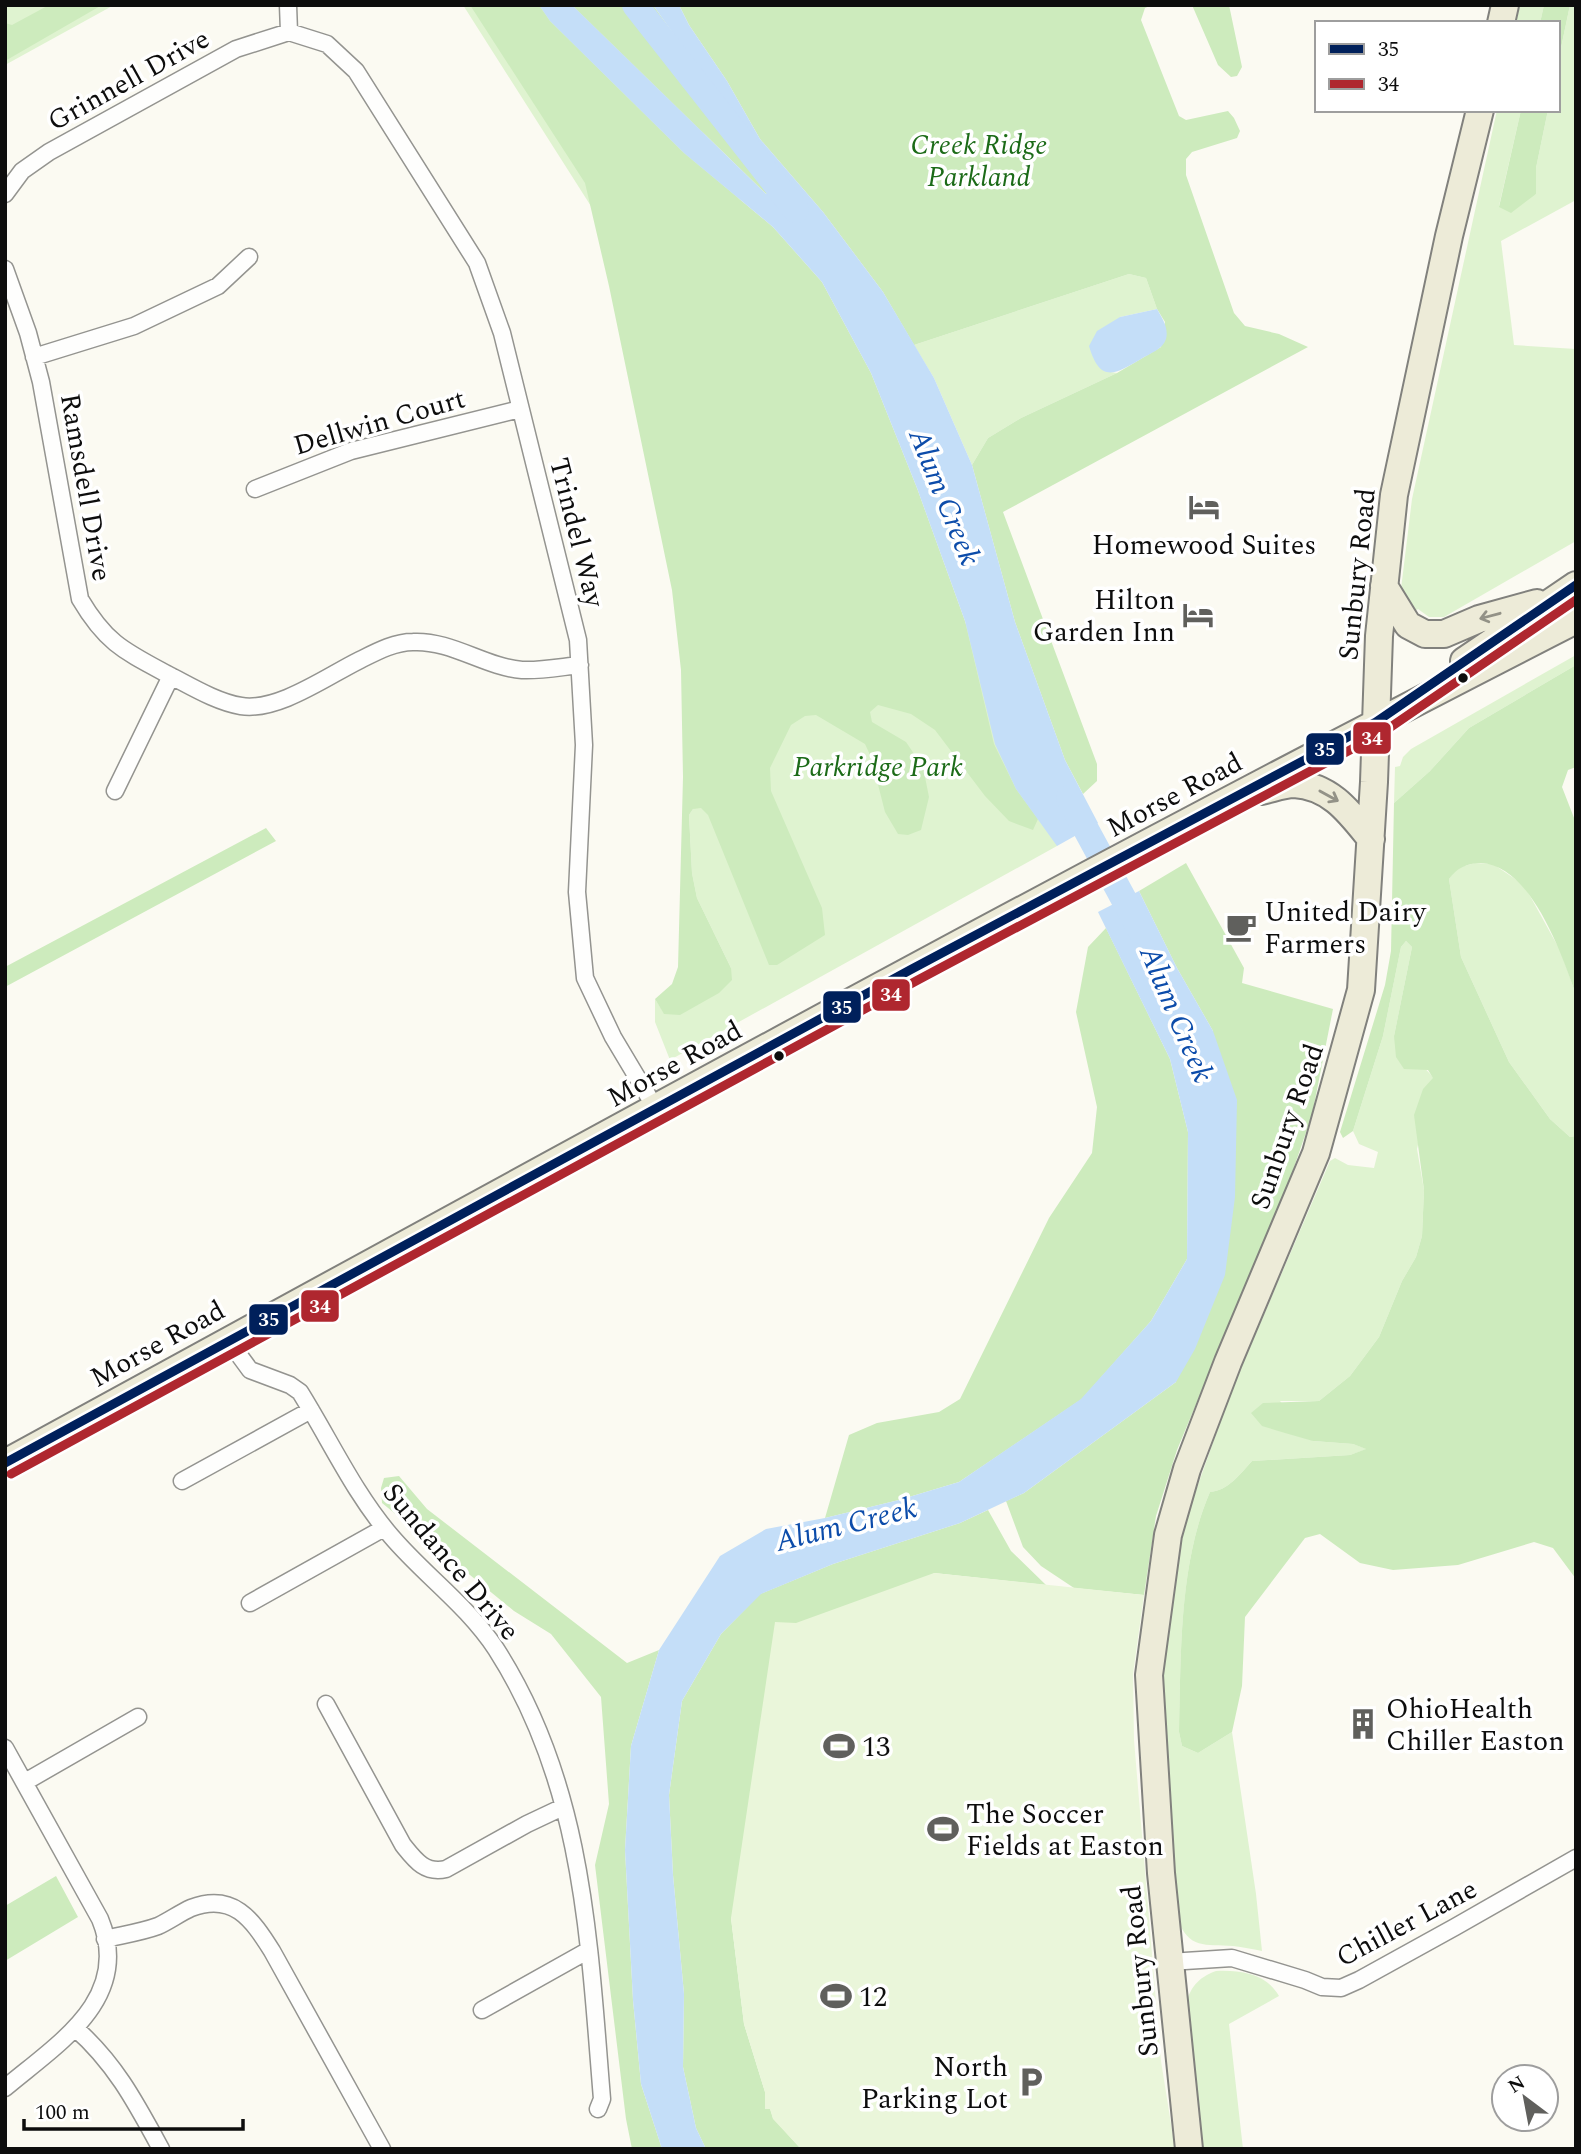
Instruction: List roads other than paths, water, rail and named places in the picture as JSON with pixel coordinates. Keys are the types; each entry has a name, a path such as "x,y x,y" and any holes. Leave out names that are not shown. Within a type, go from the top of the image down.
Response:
{"main road":[{"name":"Sunbury Road","path":"1189,2149 1161,1873 1149,1675 1168,1535 1187,1469 1205,1421 1320,1140 1361,990 1371,839 1379,636 1394,495 1449,236 1480,112"},
{"path":"1384,586 1408,625 1425,634 1444,634 1479,619 1566,592"},
{"name":"Morse Road","path":"1376,722 1566,592"},
{"name":"Morse Road","path":"5,1463 887,982 1376,722 1576,620"},
{"path":"1239,795 1293,784 1324,791 1344,805 1371,839"}],"street":[{"path":"288,5 289,32"},
{"name":"Grinnell Drive","path":"5,194 22,171 49,152 236,49 289,32"},
{"name":"Trindel Way","path":"289,32 327,44 356,71 477,263 502,332 578,640 583,745 577,892 585,978 613,1037 656,1109"},
{"path":"34,357 134,326 218,286 249,257"},
{"name":"Ramsdell Drive","path":"5,269 41,383 80,599 114,645 225,702 243,706 268,705 386,647 414,641 442,646 484,661 521,670 580,665"},
{"name":"Dellwin Court","path":"255,489 351,451 520,409"},
{"path":"115,791 171,676"},
{"name":"Sundance Drive","path":"228,1340 250,1370 290,1385 300,1392 353,1482 384,1528 477,1623 496,1650 540,1729 553,1767 580,1872 602,2099 598,2109"},
{"path":"181,1481 311,1410"},
{"path":"250,1603 384,1528"},
{"path":"326,1704 403,1844 420,1865 437,1871 446,1869 563,1807"},
{"path":"24,1782 138,1717"},
{"path":"5,1748 100,1919 108,1963 103,1986 92,2010 5,2088"},
{"name":"Chiller Lane","path":"1169,1962 1232,1958 1322,1987 1341,1988 1576,1858"},
{"path":"105,1938 157,1926 192,1908 215,1902 238,1908 256,1925 272,1951 382,2149"},
{"path":"482,2010 589,1950"},
{"path":"75,2028 99,2049 134,2098 161,2149"}],"water":[{"path":"539,5 572,5 766,194 775,189 775,178 653,5 679,5 760,139 823,212 883,292 934,378 972,465 1015,622 1065,760 1098,823 1057,846 1016,789 995,744 965,621 917,488 871,373 822,282 773,227 684,153 550,21"},
{"path":"1157,309 1167,331 1162,346 1116,372 1103,371 1093,358 1089,346 1097,331 1120,317"},
{"path":"1139,891 1177,968 1213,1031 1237,1100 1235,1197 1225,1275 1195,1349 1176,1382 1024,1493 960,1523 833,1564 761,1594 721,1634 682,1701 669,1795 684,1994 683,2067 696,2128 706,2149 662,2149 641,2084 633,2000 625,1850 631,1746 659,1650 720,1556 766,1529 899,1500 959,1482 1081,1399 1151,1321 1187,1259 1188,1132 1170,1059 1098,912"}],"waterway":[{"name":"Alum Creek","path":"635,5 796,210"},
{"name":"Alum Creek","path":"1069,798 1141,931"}],"place":[{"name":"Homewood Suites","path":"1204,507"},
{"name":"Hilton Garden Inn","path":"1198,615"},
{"name":"United Dairy Farmers","path":"1241,927"},
{"name":"OhioHealth Chiller Easton","path":"1363,1724"},
{"name":"13","path":"839,1746"},
{"name":"The Soccer Fields at Easton","path":"943,1829"},
{"name":"12","path":"836,1996"},
{"name":"North Parking Lot","path":"1031,2082"}],"park label":[{"name":"Creek Ridge Parkland","path":"979,160"},
{"name":"Parkridge Park","path":"878,766"}]}
